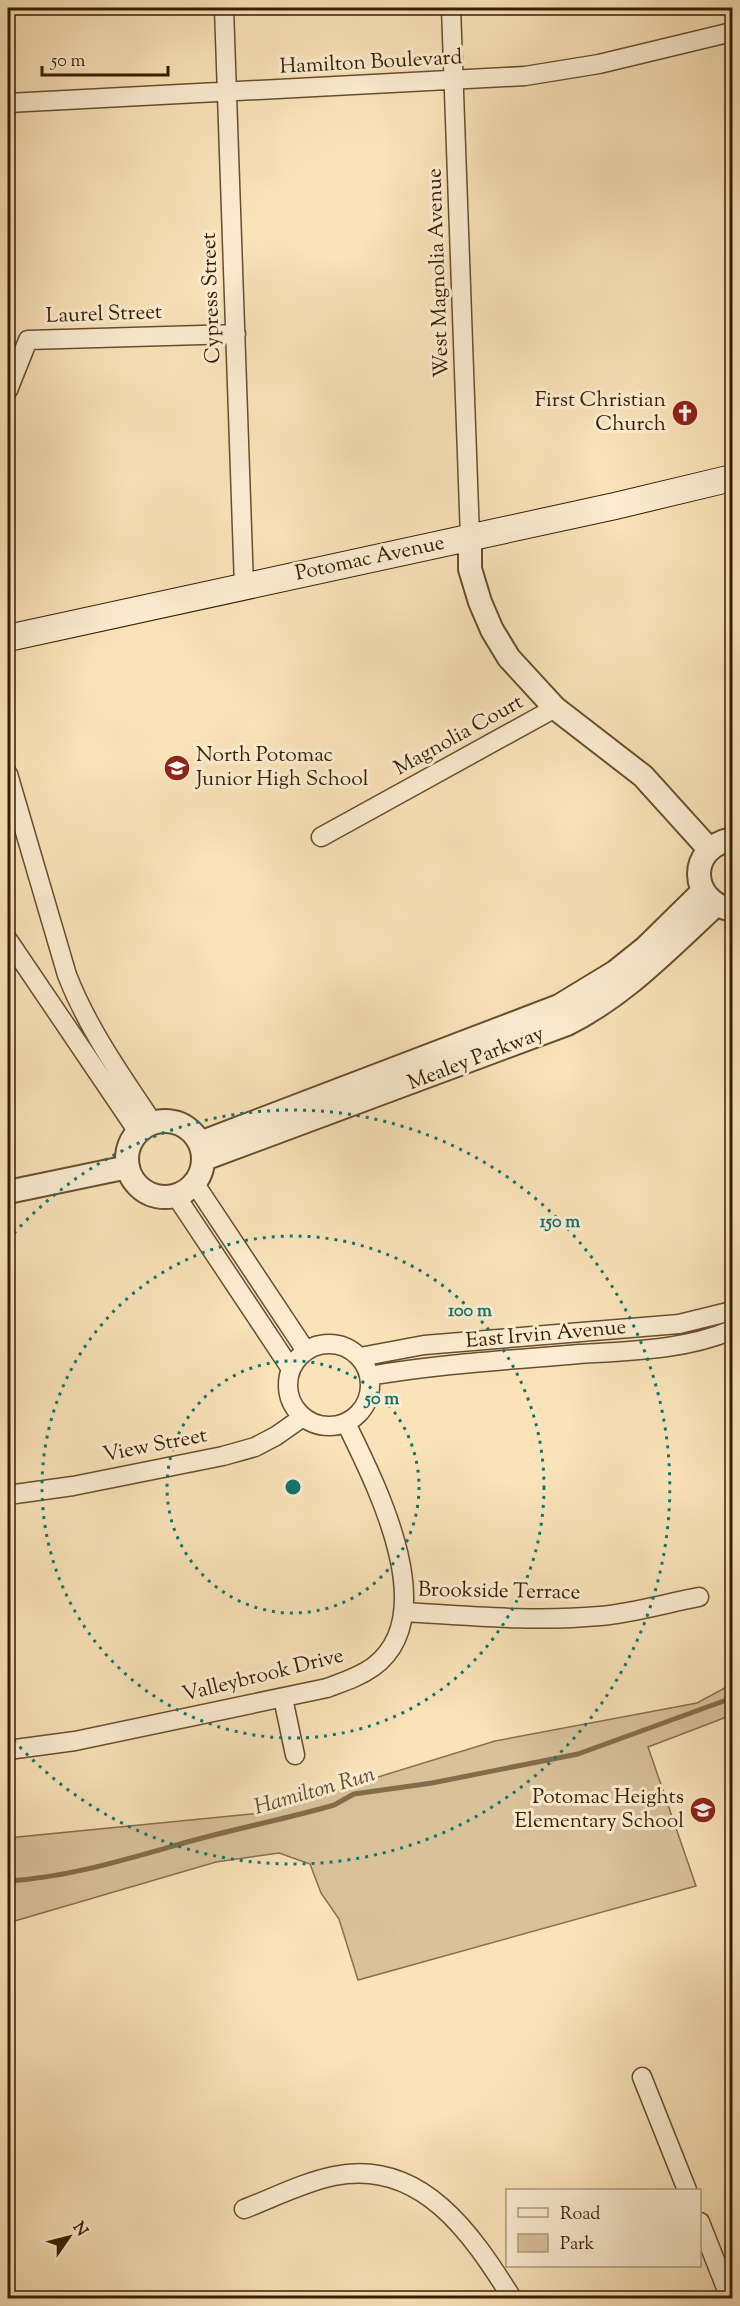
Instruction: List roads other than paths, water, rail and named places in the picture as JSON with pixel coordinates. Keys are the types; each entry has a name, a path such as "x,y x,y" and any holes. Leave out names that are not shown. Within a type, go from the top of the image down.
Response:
{"main road":[{"name":"Potomac Avenue","path":"8,638 470,538 732,478"}],"street":[{"name":"Cypress Street","path":"224,8 244,587"},
{"name":"West Magnolia Avenue","path":"451,8 470,538"},
{"name":"Hamilton Boulevard","path":"8,103 454,82 525,76 599,64 732,32"},
{"name":"Laurel Street","path":"8,390 28,340 236,334"},
{"path":"470,538 470,569 492,630 508,657 555,708 643,776 709,849"},
{"name":"Magnolia Court","path":"321,837 555,708"},
{"path":"8,774 67,975 79,1007 146,1127"},
{"path":"717,902 699,877 701,862 709,849 732,839"},
{"name":"Mealey Parkway","path":"202,1151 567,1024 599,1008 627,987 717,902"},
{"path":"8,940 146,1127"},
{"path":"167,1121 180,1124 192,1131 202,1151 202,1172 186,1190 161,1197 146,1192 134,1182 128,1167 131,1143 146,1127 167,1121"},
{"path":"8,1192 128,1167"},
{"path":"186,1190 306,1351"},
{"path":"186,1190 291,1369 289,1395 303,1417 316,1424 331,1426 346,1423 361,1411 369,1394 369,1376 360,1357 336,1344 323,1344 306,1351 291,1369"},
{"name":"East Irvin Avenue","path":"360,1357 424,1345 678,1324 732,1311"},
{"name":"East Irvin Avenue","path":"369,1376 428,1366 650,1349 719,1336 732,1330"},
{"name":"View Street","path":"8,1496 73,1486 223,1456 255,1447 276,1436 303,1417"},
{"name":"Valleybrook Drive","path":"8,1750 75,1742 283,1698 327,1688 356,1678 374,1667 388,1651 404,1612 402,1570 373,1478 346,1423"},
{"name":"Brookside Terrace","path":"404,1612 529,1619 567,1618 603,1616 699,1597"},
{"path":"283,1698 295,1755"},
{"path":"642,2077 687,2189"},
{"path":"244,2209 332,2176 380,2174 404,2181 425,2193 446,2210 473,2242 512,2298"},
{"path":"701,2227 730,2298"}],"waterway":[{"name":"Hamilton Run","path":"8,1881 100,1866 334,1805 354,1794 432,1783 578,1754 732,1698"}],"place":[{"name":"First Christian Church","path":"685,413"},
{"name":"North Potomac Junior High School","path":"177,768"},
{"name":"Potomac Heights Elementary School","path":"703,1810"}]}
